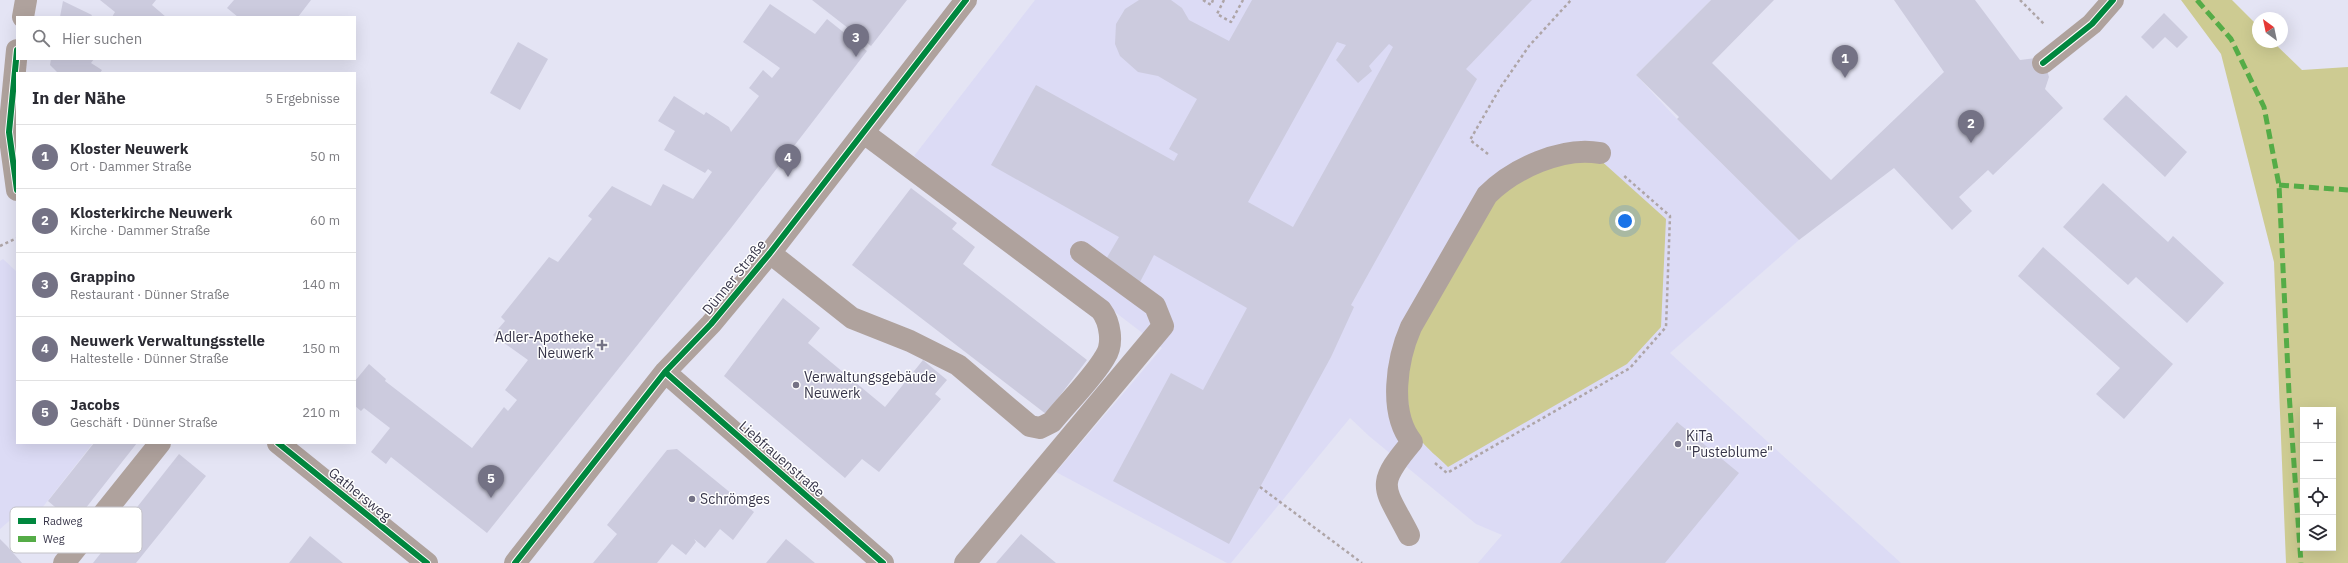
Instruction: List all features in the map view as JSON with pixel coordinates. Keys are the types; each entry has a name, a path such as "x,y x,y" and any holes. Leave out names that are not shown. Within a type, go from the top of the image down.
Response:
{"street":[{"path":"23,16 26,0"},
{"name":"Dünner Straße","path":"515,563 665,372 711,324 770,252 966,0"},
{"path":"2043,63 2092,24 2113,0"},
{"path":"16,57 5,133 16,185"},
{"path":"770,252 852,318 910,341 958,365 1030,426 1040,428 1052,422 1106,356 1110,341 1108,325 1101,310 864,133"},
{"path":"1409,535 1390,499 1386,481 1394,463 1412,442 1400,420 1398,375 1402,346 1411,327 1487,195 1498,184 1543,159 1590,152 1600,153"},
{"path":"965,563 1163,326 1156,306 1081,252"},
{"name":"Liebfrauenstraße","path":"665,372 883,563"},
{"path":"109,507 159,444"},
{"name":"Gathersweg","path":"279,444 427,563"},
{"path":"64,563 72,553"}],"path":[{"path":"1204,0 1211,5 1213,0"},
{"path":"1224,0 1216,14 1231,22 1243,0"},
{"path":"1514,174 1470,140 1500,88 1529,46 1571,0"},
{"path":"1412,442 1447,474 1630,368 1666,327 1670,216 1600,153"},
{"path":"0,246 16,238"},
{"path":"1260,487 1362,563"}],"shaded area":[{"path":"1035,0 1711,0 1636,75 1677,119 1799,240 1670,353 1901,563 1478,563 1502,535 1476,524 1369,436 1350,418 1231,563 1227,563 1056,472 1162,348 914,156"},
{"path":"2181,0 2232,0 2252,20 2252,48 2279,48 2302,70 2348,67 2348,563 2286,563 2274,262 2221,54"},
{"path":"1598,158 1666,219 1661,327 1627,364 1448,467 1429,449 1414,430 1408,394 1410,347 1495,200 1508,189 1542,168"},
{"path":"3,259 16,271 16,444 92,444 43,507 10,507 10,520 0,529 0,261"}],"building":[{"path":"100,0 156,0 152,5 165,16 113,16 115,12"},
{"path":"234,0 311,0 299,16 237,16 227,8"},
{"path":"812,0 907,0 871,46"},
{"path":"1139,0 1171,0 1182,8 1189,20 1229,41 1252,0 1532,0 1466,69 1477,79 1351,305 1354,307 1331,357 1229,544 1113,481 1171,373 1203,390 1247,308 1154,255 1140,282 1105,261 1119,237 991,165 1036,85 1174,161 1178,154 1169,149 1197,99 1158,76 1138,72 1120,56 1115,44 1116,24 1125,9","holes":["1337,42 1346,45 1336,60 1358,83 1372,71 1369,66 1389,44 1393,47 1293,227 1248,202"]},
{"path":"1711,0 1774,0 1712,63 1831,180 1944,72 1894,0 1975,0 2020,60 2035,58 2046,67 2049,77 2045,89 2063,108 1993,175 1988,170 1959,197 1972,211 1952,230 1894,168 1799,240 1677,119 1679,117 1636,75"},
{"path":"63,1 92,15 92,16 60,16"},
{"path":"770,4 815,34 827,19 867,51 731,228 487,533 391,457 386,464 371,452 390,428 364,408 361,411 356,407 356,380 369,364 386,379 385,381 472,448 504,407 508,411 517,400 505,390 528,360 493,335 505,321 501,317 549,257 558,262 592,219 588,216 612,186 651,206 663,184 693,199 712,172 708,169 705,173 664,150 675,131 658,121 674,96 704,115 706,112 729,127 731,132 759,96 749,88 763,70 772,78 780,68 743,42"},
{"path":"2164,13 2188,37 2177,48 2165,37 2153,49 2141,37"},
{"path":"518,42 548,59 520,110 490,93"},
{"path":"51,60 93,60 91,63 102,70 101,72 57,72 50,65"},
{"path":"2126,95 2187,152 2165,177 2103,119"},
{"path":"2103,183 2168,242 2173,236 2224,283 2187,323 2136,277 2128,285 2063,227"},
{"path":"911,188 957,223 952,229 975,247 963,264 1087,360 1046,414 852,265"},
{"path":"2043,247 2173,364 2124,419 2096,394 2120,368 2018,276"},
{"name":"Verwaltungsgebäude Neuwerk","path":"783,298 820,328 808,343 885,407 923,360 947,380 935,394 941,399 879,472 862,459 845,478 724,376"},
{"path":"1677,422 1739,473 1665,563 1560,563"},
{"path":"93,444 136,444 87,507 55,507 48,501"},
{"path":"677,449 754,512 733,540 720,529 705,548 694,539 696,542 686,555 672,544 657,563 593,563 617,534 607,525 667,450"},
{"path":"179,454 206,476 136,563 93,563 101,553 142,553 142,507 137,507"},
{"path":"1021,534 1056,563 996,563"},
{"path":"310,536 343,563 289,563"},
{"path":"0,539 10,549 10,553 13,553 22,563 0,563"},
{"path":"786,539 815,563 766,563"}],"marked path":[{"path":"2197,0 2231,39 2264,107 2279,185 2289,393 2301,563"},
{"path":"2279,185 2348,190"}],"cycle path":[{"path":"515,563 665,372 711,324 770,253 966,0"},
{"path":"2043,63 2092,24 2113,0"},
{"path":"16,60 9,132 16,183"},
{"path":"665,372 883,563"},
{"path":"279,444 427,563"}],"place":[{"name":"Grappino","path":"856,57"},
{"name":"Kloster Neuwerk","path":"1845,78"},
{"name":"Klosterkirche Neuwerk","path":"1971,143"},
{"name":"Neuwerk Verwaltungsstelle","path":"788,177"},
{"name":"Adler-Apotheke Neuwerk","path":"602,345"},
{"name":"Verwaltungsgebäude Neuwerk","path":"796,385"},
{"name":"KiTa \"Pusteblume\"","path":"1678,444"},
{"name":"Jacobs","path":"491,498"},
{"name":"Schrömges","path":"692,499"}]}
